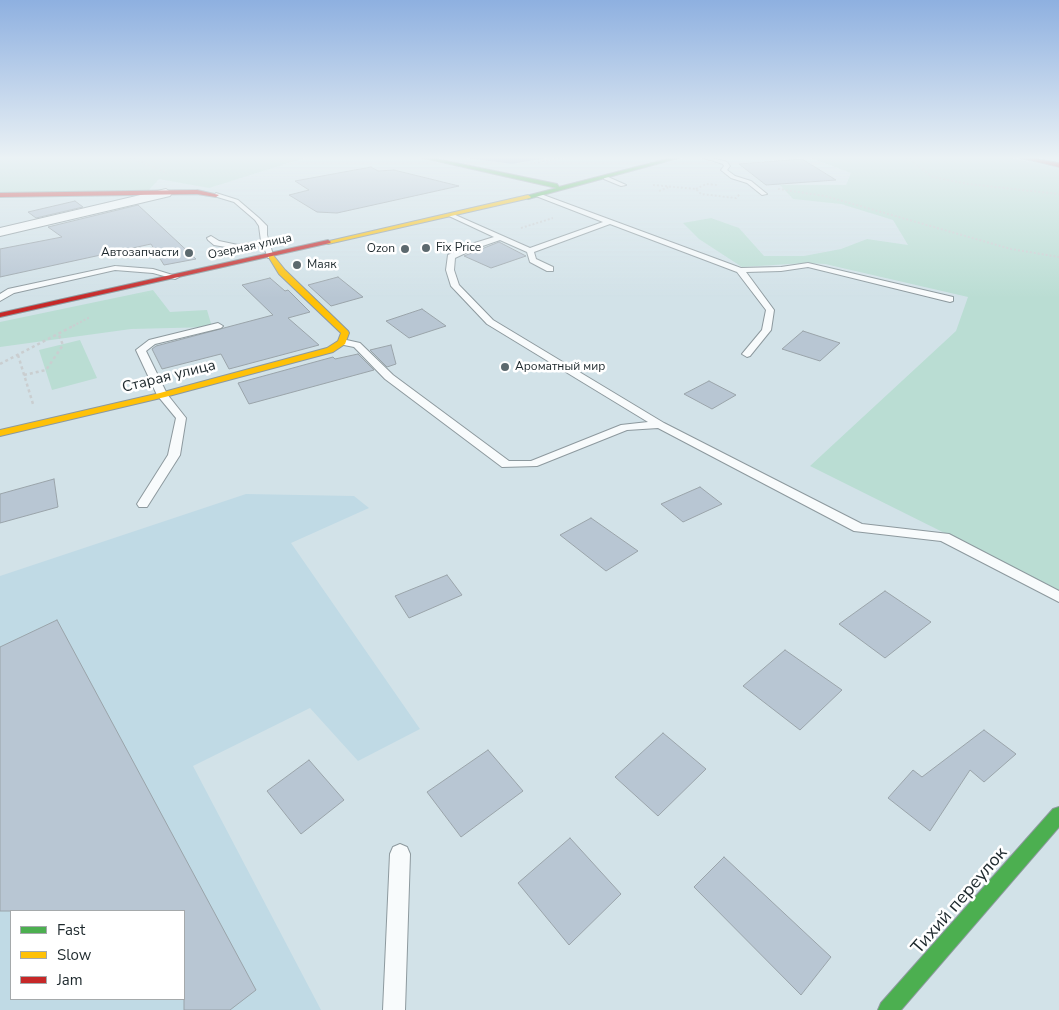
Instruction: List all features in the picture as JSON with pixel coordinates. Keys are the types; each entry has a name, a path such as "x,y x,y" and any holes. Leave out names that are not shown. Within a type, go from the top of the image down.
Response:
{"street":[{"path":"0,232 119,204"},
{"name":"Озерная улица","path":"0,315 498,204"},
{"path":"271,256 282,272 345,333 342,342"},
{"name":"Старая улица","path":"0,433 40,425 330,350 342,342"},
{"name":"Тихий переулок","path":"888,1010 1059,815"}],"lane":[{"path":"240,204 263,226 271,256"},
{"path":"562,204 740,270 781,269 808,265 950,299"},
{"path":"451,215 530,251 609,222"},
{"path":"211,238 217,243 238,247 266,242"},
{"path":"500,238 471,247 452,257 450,270 455,286 490,322 660,425 859,528 944,537 1059,597"},
{"path":"530,251 533,260 550,269"},
{"path":"0,298 11,291 115,268 153,271 176,277"},
{"path":"740,270 770,310 766,330 747,354"},
{"path":"144,504 174,454 181,418 162,394 141,350 145,345 218,326"},
{"path":"342,342 357,346 389,377 506,465 533,464 625,427 660,425"},
{"path":"394,1010 400,854"}],"path":[{"path":"854,204 1011,248 1059,257"},
{"path":"0,364 91,316"},
{"path":"24,375 46,370 63,346 58,333"},
{"path":"18,355 40,425"}],"shaded area":[{"path":"246,494 354,496 369,508 291,543 420,729 358,761 310,708 193,766 321,1010 0,1010 0,576"}],"green space":[{"path":"841,204 1059,204 1059,590 810,466 956,331 968,297 825,264 806,263 742,267 699,239 683,223 711,218 739,228 764,256 804,256 841,249 867,239 908,245 893,220"},
{"path":"153,290 170,312 207,310 212,327 131,329 0,347 0,322"},
{"path":"80,340 97,378 52,390 39,350"}],"building":[{"path":"62,204 79,204 83,207 36,218 28,212"},
{"path":"304,204 377,204 337,213 317,212"},
{"path":"138,205 196,259 164,265 151,244 0,277 0,249 62,237 48,227"},
{"path":"499,242 526,256 491,268 464,256"},
{"path":"338,277 363,297 331,306 308,285"},
{"path":"270,278 285,291 288,290 310,312 288,318 319,345 229,369 221,354 162,369 152,349 156,346 273,315 242,285"},
{"path":"422,309 446,326 409,338 386,321"},
{"path":"803,331 840,343 820,361 782,349"},
{"path":"391,345 396,364 387,367 370,350"},
{"path":"358,354 374,370 249,404 238,383 333,357 335,359"},
{"path":"709,381 736,395 712,409 684,394"},
{"path":"54,479 58,507 0,523 0,494"},
{"path":"700,487 722,504 683,522 661,504"},
{"path":"591,518 638,551 606,571 560,535"},
{"path":"447,575 462,595 409,618 395,596"},
{"path":"885,591 931,622 885,658 839,624"},
{"path":"57,620 256,990 230,1010 184,1010 185,910 0,911 0,647"},
{"path":"785,650 842,690 800,730 743,686"},
{"path":"984,730 1016,754 984,782 970,770 930,831 888,798 913,770 922,777"},
{"path":"663,733 706,769 658,816 615,777"},
{"path":"488,750 523,791 461,837 427,792"},
{"path":"309,760 344,800 301,834 267,791"},
{"path":"570,838 621,894 569,945 518,883"},
{"path":"724,857 831,957 801,995 694,887"}],"traffic: fast":[{"path":"888,1010 1059,815"}],"traffic: slow":[{"path":"328,242 496,204"},
{"path":"0,433 162,395 330,350 342,342 345,333 282,272 271,256"}],"traffic: jam":[{"path":"0,315 328,242"}],"place":[{"name":"Fix Price","path":"426,248"},
{"name":"Ozon","path":"405,249"},
{"name":"Автозапчасти","path":"189,253"},
{"name":"Маяк","path":"297,265"},
{"name":"Ароматный мир","path":"505,367"}]}
